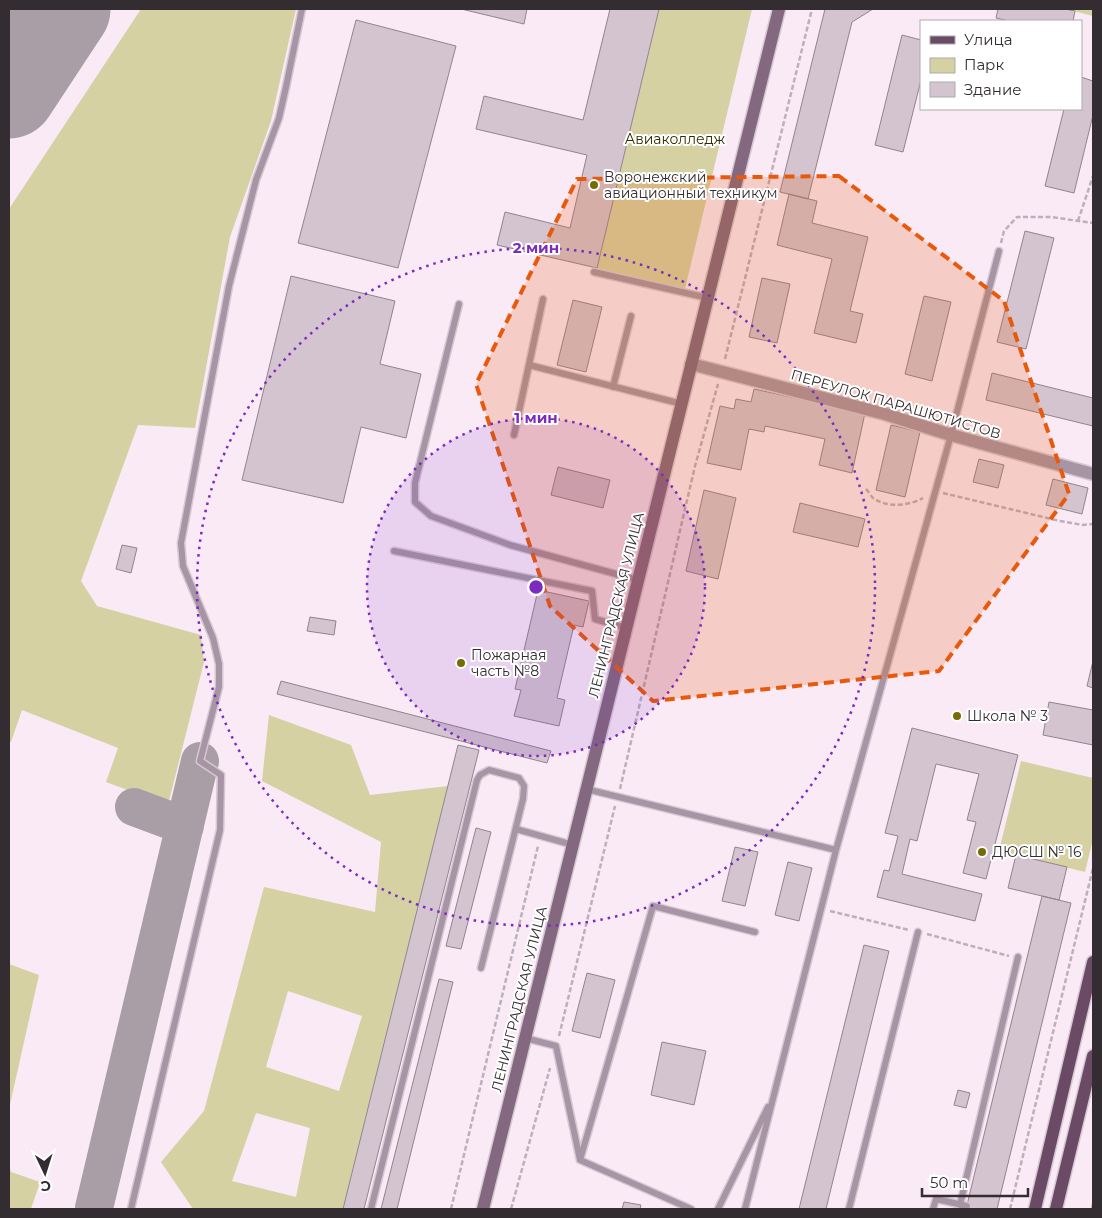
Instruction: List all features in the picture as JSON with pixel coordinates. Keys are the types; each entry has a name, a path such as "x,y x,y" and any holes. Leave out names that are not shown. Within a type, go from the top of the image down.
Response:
{"main road":[{"name":"ЛЕНИНГРАДСКАЯ УЛИЦА","path":"483,1209 779,9"},
{"path":"1035,1209 1093,962"},
{"path":"1056,1209 1093,1056"}],"street":[{"name":"ПЕРЕУЛОК ПАРАШЮТИСТОВ","path":"691,364 886,414 951,435 1093,474"}],"lane":[{"path":"130,1209 220,830 221,775 200,761 219,687 219,664 213,638 183,566 182,543 238,248 256,180 278,118 302,9"},
{"path":"745,1209 836,850 951,435 999,252"},
{"path":"594,272 708,298"},
{"path":"514,435 543,299"},
{"path":"459,304 415,484 415,502 431,516 510,545 638,580"},
{"path":"613,387 631,316"},
{"path":"528,365 682,404"},
{"path":"394,551 592,591 595,619 626,628"},
{"path":"371,1209 477,780 480,775 489,770 520,778 524,786 516,829 481,968"},
{"path":"586,789 836,850"},
{"path":"516,829 573,845"},
{"path":"580,1160 652,906 755,932"},
{"path":"849,1209 918,932"},
{"path":"933,1209 936,1199 964,1206 1018,958"},
{"path":"525,1038 556,1046 580,1160"},
{"path":"718,1209 774,1095"},
{"path":"580,1160 691,1209"}],"path":[{"path":"511,1209 556,1046 618,797 695,466 721,372 812,9"},
{"path":"1078,221 1093,176"},
{"path":"999,252 1004,231 1017,217 1051,217 1093,223"},
{"path":"866,488 874,498 888,504 903,506 916,502 935,491 1060,521 1083,525 1093,524"},
{"path":"451,1209 540,835"},
{"path":"1010,1209 1093,868"},
{"path":"1092,1209 1093,1203"}],"highlighted area":[{"path":"839,176 1004,301 1069,494 939,671 653,701 550,606 476,384 577,179"}],"green space":[{"path":"141,9 296,9 271,121 230,237 195,428 138,425 81,581 97,606 201,635 204,662 168,805 106,782 118,748 22,710 11,742 9,741 9,209"},
{"name":"Авиаколледж","path":"659,9 752,9 685,289 597,268"},
{"path":"1065,9 1093,9 1093,16"},
{"path":"269,715 351,745 370,795 448,786 343,1209 193,1209 161,1162 204,1111 264,887 375,912 381,842 262,781","holes":["288,991 362,1016 339,1091 266,1067","256,1113 310,1128 296,1197 232,1181"]},
{"path":"1021,761 1093,778 1093,839 1085,872 999,851"},
{"path":"9,964 39,975 9,1109"},
{"path":"9,1165 11,1172 40,1182 31,1209 9,1209"}],"building":[{"path":"461,9 527,9 524,24"},
{"path":"610,9 659,9 597,268 497,245 505,212 570,228 587,155 476,129 484,96 583,120"},
{"path":"825,9 873,9 852,22 808,199 780,192"},
{"path":"998,9 1065,9 1075,11 1073,20 1005,20 996,18"},
{"path":"356,20 456,46 398,268 298,243"},
{"path":"902,35 920,40 920,84 903,152 875,145"},
{"path":"1082,77 1093,81 1093,115 1074,193 1045,186 1064,110 1082,110"},
{"path":"789,194 817,201 812,223 868,237 850,311 863,314 856,343 814,333 832,259 777,245"},
{"path":"1025,231 1054,238 1026,349 997,342"},
{"path":"291,276 395,301 380,364 421,374 406,438 361,427 343,503 242,480"},
{"path":"762,278 790,284 777,343 749,337"},
{"path":"924,296 951,302 932,381 905,374"},
{"path":"573,300 602,307 586,372 557,365"},
{"path":"992,373 1093,398 1093,426 986,400"},
{"path":"754,389 865,413 852,473 819,465 825,439 765,426 764,432 749,429 741,470 707,463 720,406 734,409 736,399 751,402"},
{"path":"891,425 920,432 905,497 876,490"},
{"path":"979,459 1004,465 998,488 973,482"},
{"path":"558,467 610,480 603,508 551,495"},
{"path":"1053,479 1088,488 1082,514 1046,505"},
{"path":"704,490 736,498 718,579 686,571"},
{"path":"800,503 865,519 858,547 793,532"},
{"path":"122,545 137,548 131,573 116,569"},
{"path":"538,590 589,601 583,627 574,625 557,698 565,700 559,726 514,716 521,690 515,689"},
{"path":"310,617 336,621 334,635 307,631"},
{"path":"1093,661 1093,688 1087,686"},
{"path":"281,681 551,751 547,763 277,694"},
{"path":"1049,702 1093,710 1093,745 1043,735"},
{"path":"912,728 1018,755 986,879 963,873 976,822 967,820 979,774 936,764 917,841 910,839 902,874 982,894 975,921 877,897 884,870 889,871 898,836 885,833"},
{"path":"458,745 479,750 364,1209 343,1209"},
{"path":"476,828 491,832 461,949 446,946"},
{"path":"735,847 758,852 745,906 722,901"},
{"path":"1016,855 1067,867 1059,900 1008,888"},
{"path":"788,862 812,868 799,921 775,915"},
{"path":"1042,896 1071,903 997,1209 966,1209"},
{"path":"864,945 889,951 826,1209 799,1209"},
{"path":"587,973 615,980 600,1038 572,1031"},
{"path":"439,979 453,982 397,1209 381,1209"},
{"path":"662,1042 706,1051 694,1105 651,1095"},
{"path":"958,1090 970,1093 966,1108 954,1105"},
{"path":"624,1202 641,1205 640,1209 622,1209"}],"taxiway":[{"path":"9,66 44,38"},
{"path":"94,1208 200,761"},
{"path":"134,807 185,826"}],"runway":[{"path":"9,91 63,9"}],"place":[{"name":"Воронежский авиационный техникум","path":"594,185"},
{"name":"Пожарная часть №8","path":"461,663"},
{"name":"Школа № 3","path":"957,716"},
{"name":"ДЮСШ № 16","path":"982,852"}]}
